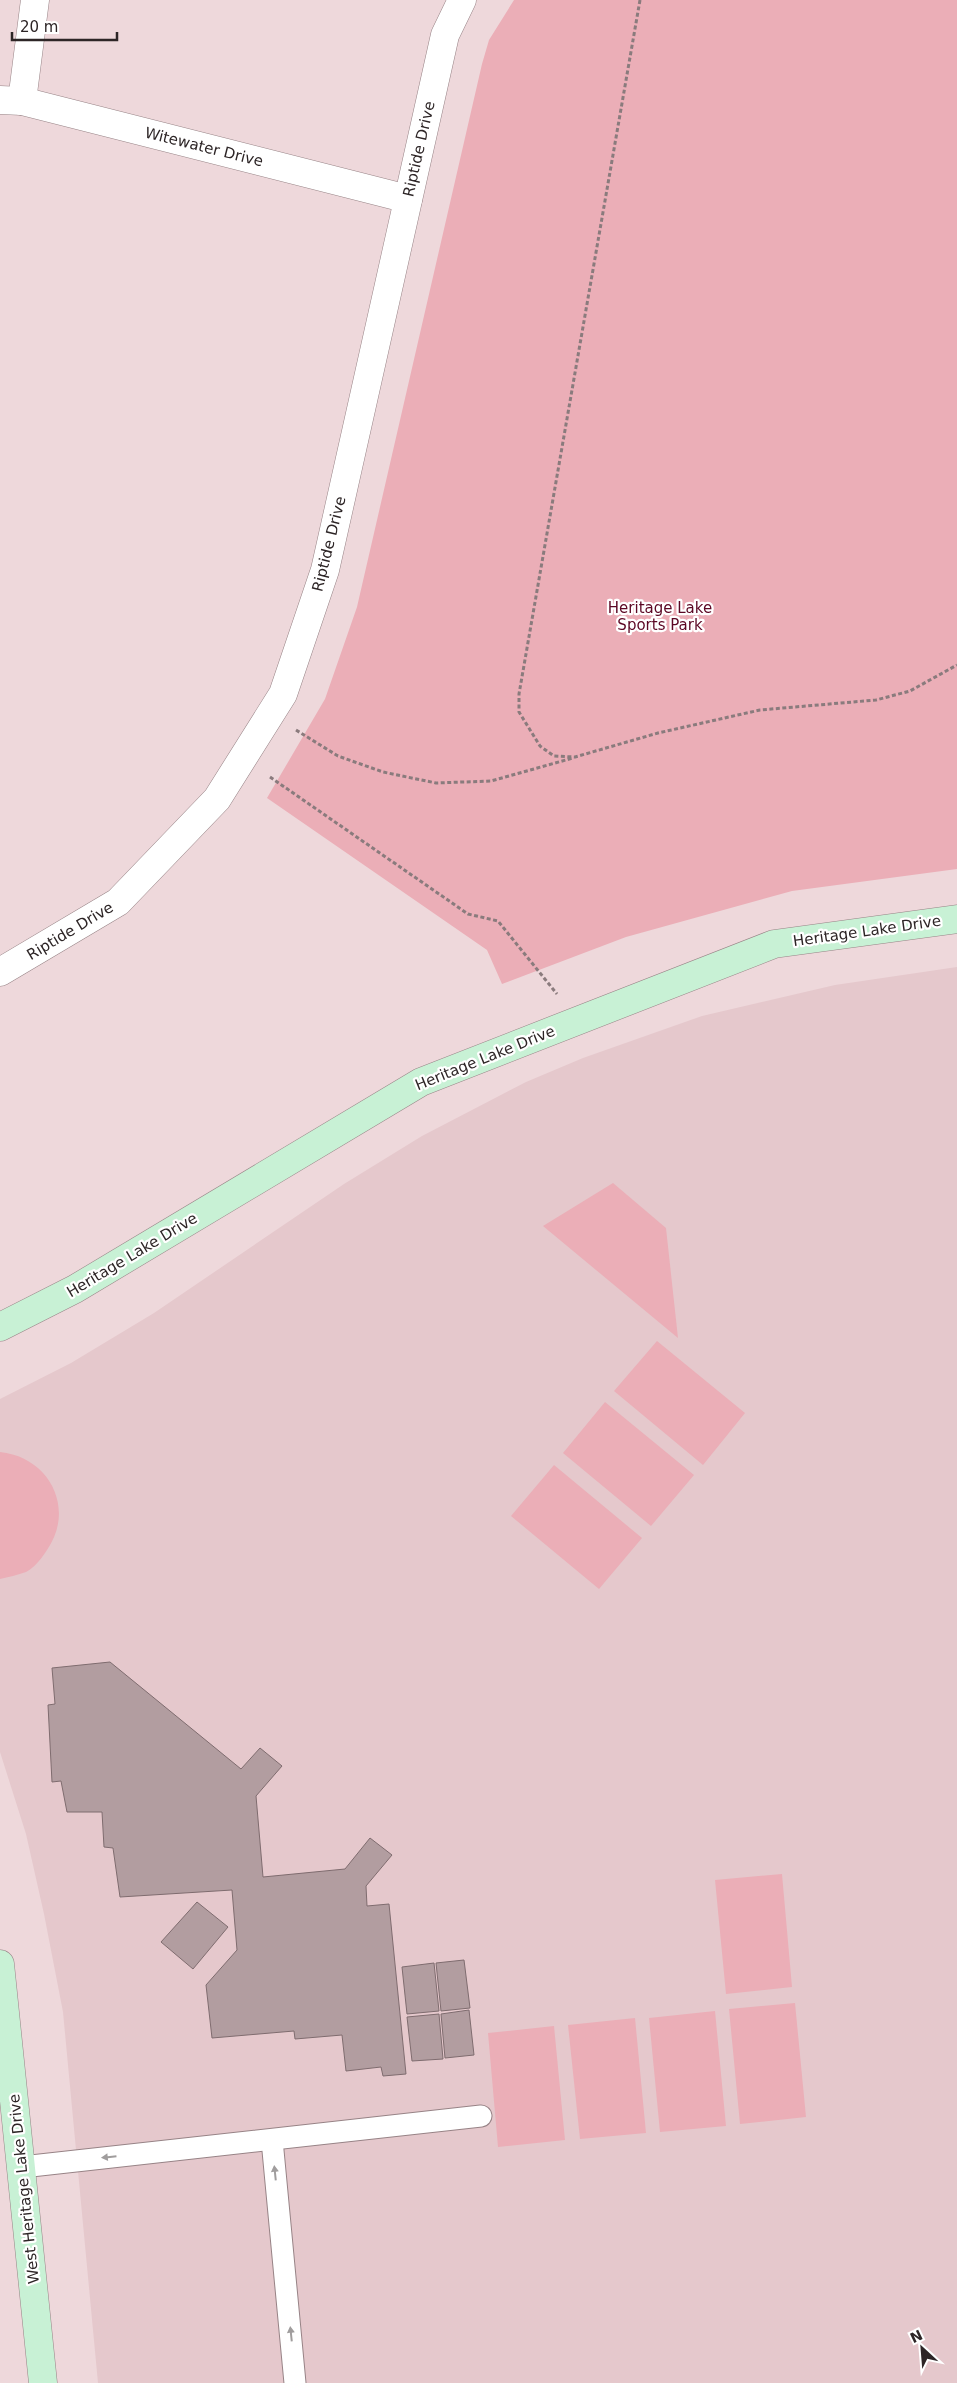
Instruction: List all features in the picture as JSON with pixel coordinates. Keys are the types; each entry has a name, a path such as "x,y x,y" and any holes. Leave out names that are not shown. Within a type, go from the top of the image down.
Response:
{"street":[{"path":"11,100 35,0"},
{"name":"Riptide Drive","path":"0,972 118,902 216,799 283,694 325,570 445,35 462,0"},
{"name":"Witewater Drive","path":"11,100 408,199"},
{"name":"Heritage Lake Drive","path":"0,1327 75,1289 421,1082 774,944 957,919"},
{"name":"West Heritage Lake Drive","path":"0,1964 43,2383"}],"lane":[{"path":"22,2167 482,2116"},
{"path":"272,2140 295,2383"}],"path":[{"path":"575,757 554,756 540,746 520,712 519,694 640,0"},
{"path":"270,714 338,756 383,772 436,782 491,782 658,733 760,710 876,700 910,691 957,665"},
{"path":"242,758 468,914 498,921 578,1020"}],"shaded area":[{"path":"957,967 957,2383 98,2383 63,2012 26,1834 0,1752 0,1399 71,1363 154,1313 344,1184 422,1136 526,1082 583,1058 702,1016 835,985"}],"green space":[{"name":"Heritage Lake Sports Park","path":"514,0 957,0 957,869 792,891 626,937 502,984 487,950 267,798 325,699 357,607 482,64 489,40"},
{"path":"613,1183 666,1228 678,1338 543,1226"},
{"path":"657,1341 745,1413 703,1465 614,1391"},
{"path":"605,1402 694,1475 651,1526 563,1453"},
{"path":"0,1452 17,1456 32,1464 44,1474 53,1487 58,1502 59,1518 55,1534 38,1563 26,1572 0,1579"},
{"path":"554,1465 642,1538 599,1589 511,1516"},
{"path":"782,1874 792,1987 726,1994 715,1880"},
{"path":"795,2003 806,2117 740,2124 729,2009"},
{"path":"715,2011 726,2126 660,2132 649,2018"},
{"path":"635,2018 646,2133 580,2139 568,2025"},
{"path":"554,2026 565,2140 498,2147 488,2033"}],"building":[{"path":"110,1662 241,1769 260,1748 282,1766 256,1796 263,1877 345,1869 370,1838 392,1855 366,1886 367,1906 389,1904 406,2074 383,2076 381,2067 346,2071 342,2035 295,2039 294,2031 212,2038 206,1985 237,1950 232,1890 120,1897 113,1848 104,1847 102,1812 67,1812 61,1781 52,1782 48,1705 55,1704 52,1668"},
{"path":"197,1902 228,1927 193,1969 161,1942"},
{"path":"464,1960 470,2008 441,2011 436,1963"},
{"path":"434,1963 439,2011 407,2014 402,1967"},
{"path":"469,2010 474,2055 445,2058 441,2014"},
{"path":"439,2014 443,2059 412,2061 407,2017"}]}
